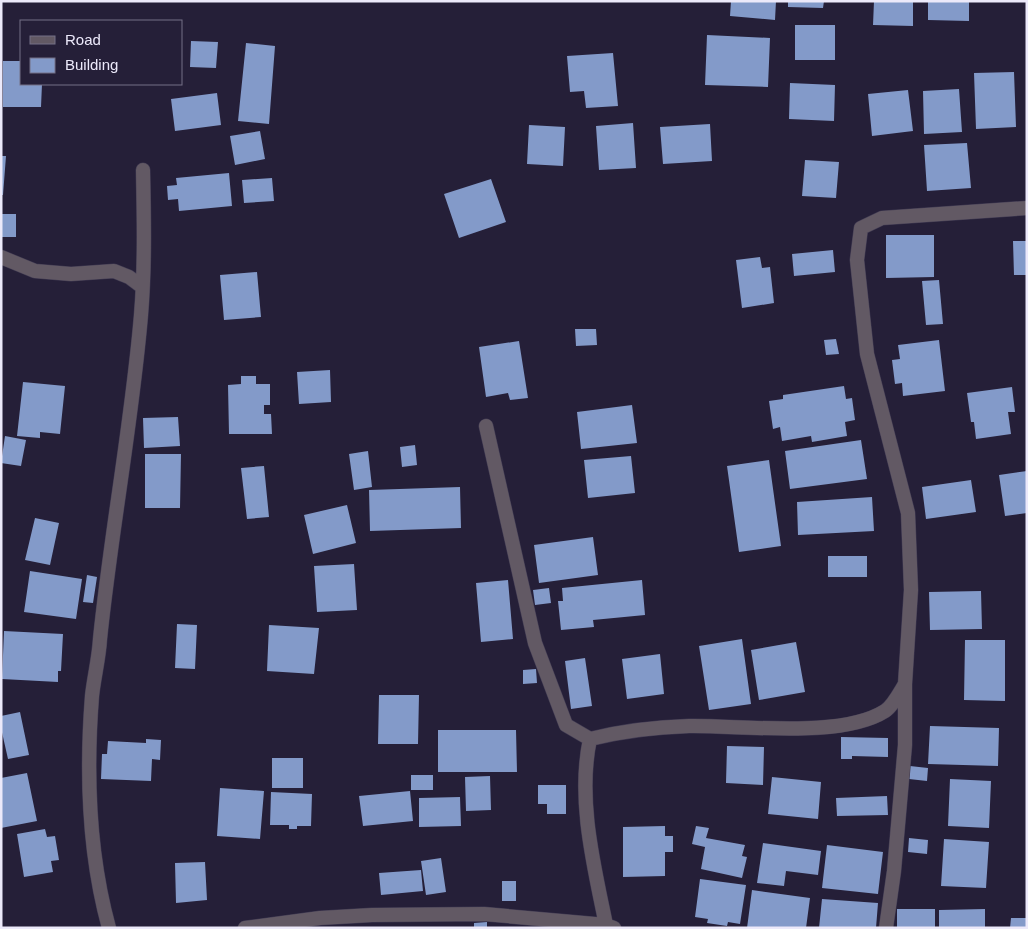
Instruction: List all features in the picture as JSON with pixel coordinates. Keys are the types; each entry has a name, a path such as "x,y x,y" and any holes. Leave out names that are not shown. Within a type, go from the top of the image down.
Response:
{"street":[{"path":"109,928 90,824 88,765 93,693 141,314 144,225 143,170"},
{"path":"886,928 894,871 905,745 905,684 911,590 908,513 867,354 857,260 861,228 882,218 1027,208"},
{"path":"1,257 35,271 71,274 114,271 129,277 141,286"},
{"path":"486,426 535,643 566,725 590,739 616,732 688,726 786,728 852,725 886,710 905,684"},
{"path":"245,928 355,916 474,914 610,926 592,860 586,792 586,758 590,739"}],"building":[{"path":"731,1 776,1 775,20 730,16"},
{"path":"788,1 824,1 823,8 788,7"},
{"path":"874,1 913,1 913,26 873,25"},
{"path":"928,1 969,1 969,21 928,20"},
{"path":"795,25 835,25 835,60 795,60"},
{"path":"707,35 770,38 768,87 705,85"},
{"path":"191,41 218,42 216,68 190,67"},
{"path":"246,43 275,46 269,124 238,121"},
{"path":"613,53 618,106 586,108 584,91 570,92 567,56"},
{"path":"3,61 20,61 20,85 42,85 41,107 3,107"},
{"path":"1014,72 1016,127 976,129 974,73"},
{"path":"790,83 835,85 834,121 789,119"},
{"path":"959,89 962,132 924,134 923,91"},
{"path":"908,90 913,131 872,136 868,94"},
{"path":"217,93 221,125 175,131 171,99"},
{"path":"633,123 636,168 599,170 596,126"},
{"path":"710,124 712,161 663,164 660,127"},
{"path":"529,125 565,127 563,166 527,164"},
{"path":"260,131 265,159 235,165 230,136"},
{"path":"967,143 971,188 927,191 924,145"},
{"path":"1,156 6,156 3,195 1,195"},
{"path":"805,160 839,162 836,198 802,196"},
{"path":"229,173 232,206 179,211 178,199 168,200 167,186 177,185 176,178"},
{"path":"272,178 274,201 244,203 242,180"},
{"path":"491,179 506,222 459,238 444,194"},
{"path":"1,214 16,214 16,237 1,237"},
{"path":"886,235 934,235 934,277 886,278"},
{"path":"1013,241 1027,241 1027,275 1014,275"},
{"path":"833,250 835,272 794,276 792,254"},
{"path":"760,257 762,268 770,267 774,303 742,308 736,260"},
{"path":"257,272 261,317 224,320 220,275"},
{"path":"939,280 943,324 926,325 922,281"},
{"path":"575,329 596,329 597,345 576,346"},
{"path":"836,339 839,354 826,355 824,340"},
{"path":"939,340 945,391 903,396 902,383 895,384 892,360 900,359 898,345"},
{"path":"519,341 528,398 510,400 508,393 486,397 479,347"},
{"path":"330,370 331,402 299,404 297,372"},
{"path":"241,376 256,376 256,384 270,384 270,405 264,405 264,414 271,414 272,434 229,434 228,385 241,384"},
{"path":"23,382 65,386 60,434 40,432 40,438 17,436"},
{"path":"844,386 846,399 852,398 855,420 845,422 847,436 812,442 811,436 782,441 780,427 773,429 769,401 783,399 783,395"},
{"path":"1012,387 1015,412 1008,412 1011,434 976,439 974,422 971,422 967,393"},
{"path":"632,405 637,443 581,449 577,412"},
{"path":"178,417 180,446 144,448 143,418"},
{"path":"5,436 26,440 21,466 1,463"},
{"path":"861,440 867,479 790,489 785,451"},
{"path":"415,445 417,465 402,467 400,447"},
{"path":"368,451 372,487 354,490 349,454"},
{"path":"145,454 181,454 180,508 145,508"},
{"path":"631,456 635,493 588,498 584,460"},
{"path":"769,460 781,546 739,552 727,466"},
{"path":"264,466 269,517 247,519 241,468"},
{"path":"1027,471 1027,513 1005,516 999,475"},
{"path":"971,480 976,512 926,519 922,487"},
{"path":"460,487 461,528 370,531 369,490"},
{"path":"872,497 874,531 798,535 797,502"},
{"path":"347,505 356,543 313,554 304,515"},
{"path":"35,518 59,523 50,565 25,560"},
{"path":"593,537 598,575 539,583 534,545"},
{"path":"828,556 867,556 867,577 828,577"},
{"path":"354,564 357,610 317,612 314,566"},
{"path":"30,571 82,579 76,619 24,612"},
{"path":"87,575 97,577 93,603 83,602"},
{"path":"508,580 513,639 481,642 476,583"},
{"path":"642,580 645,615 593,620 594,627 561,630 558,601 563,601 562,588"},
{"path":"549,588 551,603 535,605 533,590"},
{"path":"981,591 982,629 930,630 929,592"},
{"path":"177,624 197,625 195,669 175,668"},
{"path":"269,625 319,628 314,674 267,671"},
{"path":"4,631 63,634 61,671 58,671 58,682 2,679"},
{"path":"742,639 751,704 709,710 699,646"},
{"path":"965,640 1005,640 1005,701 964,700"},
{"path":"796,642 805,692 759,700 751,650"},
{"path":"660,654 664,694 627,699 622,659"},
{"path":"585,658 592,706 571,709 565,661"},
{"path":"536,669 537,683 523,684 523,670"},
{"path":"379,695 419,695 418,744 378,744"},
{"path":"20,712 29,755 8,759 1,728 1,716"},
{"path":"930,726 999,728 998,766 928,764"},
{"path":"438,730 516,730 517,772 438,772"},
{"path":"841,737 888,738 888,757 852,756 852,759 841,759"},
{"path":"146,739 161,740 160,760 152,759 151,781 101,779 102,754 107,754 108,741 146,743"},
{"path":"727,746 764,747 763,785 726,783"},
{"path":"272,758 303,758 303,788 272,788"},
{"path":"910,766 928,768 927,781 909,779"},
{"path":"27,773 37,821 1,828 1,778"},
{"path":"411,775 433,775 433,790 411,790"},
{"path":"490,776 491,810 466,811 465,777"},
{"path":"772,777 821,782 818,819 768,814"},
{"path":"950,779 991,781 989,828 948,826"},
{"path":"538,785 566,785 566,814 547,814 547,804 538,804"},
{"path":"220,788 264,791 260,839 217,836"},
{"path":"410,791 413,821 363,826 359,796"},
{"path":"271,792 312,794 311,826 297,826 297,829 289,829 289,825 270,825"},
{"path":"887,796 888,815 837,816 836,798"},
{"path":"460,797 461,826 419,827 419,798"},
{"path":"665,826 665,836 673,836 673,852 665,852 665,876 623,877 623,827"},
{"path":"696,826 709,828 706,838 745,845 742,856 747,857 742,878 701,869 705,847 692,844"},
{"path":"45,829 47,837 55,836 59,860 51,861 53,872 24,877 17,834"},
{"path":"909,838 928,840 927,854 908,852"},
{"path":"944,839 989,842 986,888 941,886"},
{"path":"763,843 821,851 818,875 786,871 784,886 757,883"},
{"path":"827,845 883,852 878,894 822,888"},
{"path":"441,858 446,892 426,895 421,861"},
{"path":"205,862 207,900 176,903 175,863"},
{"path":"421,870 423,891 381,895 379,873"},
{"path":"700,879 746,885 740,924 728,922 727,926 707,923 708,919 695,917"},
{"path":"502,881 516,881 516,901 502,901"},
{"path":"752,890 810,898 806,928 747,928"},
{"path":"822,899 878,903 876,928 819,928"},
{"path":"897,909 935,909 935,928 897,928"},
{"path":"985,909 985,928 939,928 939,910"},
{"path":"1011,918 1027,918 1027,928 1010,928"},
{"path":"487,922 487,928 474,928 474,923"}]}
